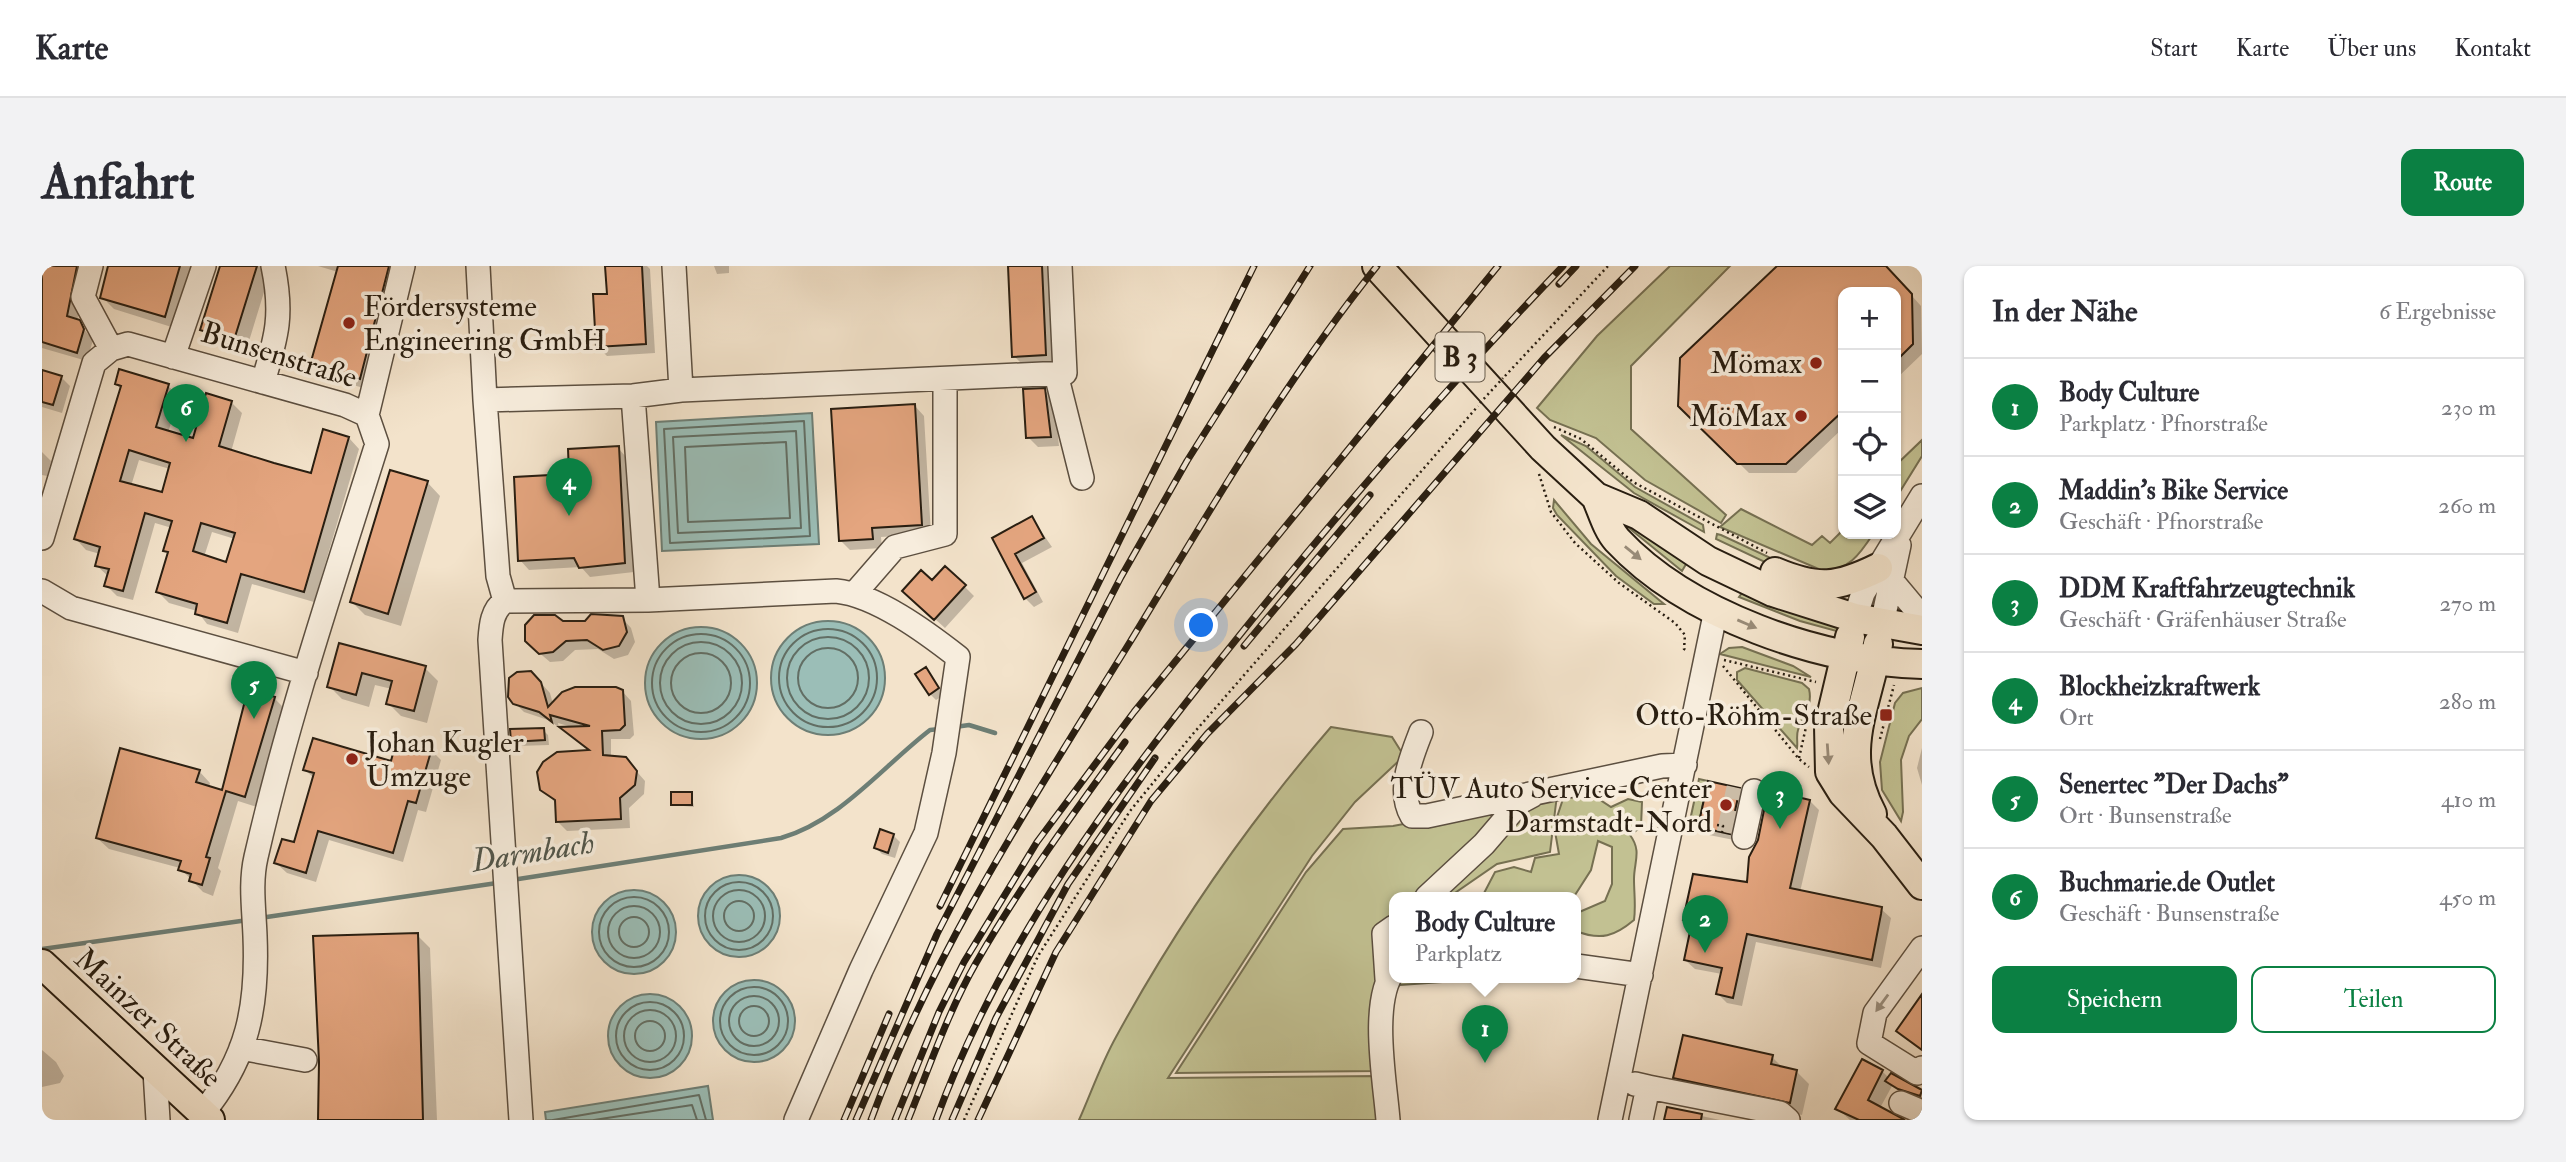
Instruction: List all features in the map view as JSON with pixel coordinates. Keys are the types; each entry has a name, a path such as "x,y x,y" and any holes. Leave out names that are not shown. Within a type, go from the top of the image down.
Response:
{"main road":[{"name":"B 3","path":"1377,266 1543,448 1595,497 1616,538 1668,581 1716,610 1777,637 1825,674 1832,694 1828,740 1830,772 1843,793 1884,836 1922,885"},
{"name":"B 3","path":"1595,497 1639,515 1730,572 1773,592 1868,621 1875,661 1857,736 1855,769 1861,791 1884,836"},
{"path":"1639,515 1664,516 1739,556 1812,585 1841,584 1885,575"},
{"path":"1716,610 1730,572"},
{"path":"1832,711 1846,655 1868,621 1922,630"},
{"path":"1777,637 1875,661 1922,664"},
{"name":"Mainzer Straße","path":"42,964 155,1071 199,1118"}],"street":[{"path":"42,538 94,363 111,349 83,297 91,266"},
{"path":"173,357 204,266"},
{"path":"262,382 276,338 280,300 273,266"},
{"path":"367,415 403,266"},
{"path":"478,266 498,576 505,601"},
{"path":"674,266 681,390"},
{"path":"485,400 633,396 681,390 1065,373 1060,266"},
{"name":"Bunsenstraße","path":"111,349 128,344 345,405 367,415 377,444 306,673 255,859 252,892 256,991 241,1048 230,1078 199,1118"},
{"path":"1056,374 1082,478"},
{"path":"855,593 895,547 945,534 946,379"},
{"path":"633,396 648,600"},
{"path":"1868,621 1902,531 1922,496"},
{"path":"1885,575 1922,617"},
{"path":"42,591 71,608 306,673"},
{"path":"521,1120 490,640 492,620 499,605 505,601 648,600 836,591 855,593 930,635 958,657 944,753 926,832 861,970 796,1120"},
{"path":"1610,1120 1641,975 1679,833 1716,610"},
{"path":"1421,732 1409,763 1404,802 1412,816 1427,816 1692,758"},
{"path":"1432,892 1484,844 1520,802 1544,790"},
{"path":"1744,837 1754,791"},
{"path":"1389,930 1384,934 1389,963"},
{"path":"1922,948 1875,1013 1869,1043 1917,1073 1922,1068"},
{"path":"1581,967 1641,975"},
{"path":"1388,1120 1382,1009 1389,983"},
{"path":"241,1048 305,1060"},
{"path":"155,1071 158,1120"},
{"path":"1619,1081 1780,1113 1788,1120"},
{"path":"1641,1120 1648,1087"}],"path":[{"path":"964,1120 1038,956 1130,811 1192,735 1480,403 1608,266"},
{"path":"1549,425 1581,439 1633,482 1714,527"},
{"path":"1536,465 1551,512 1575,543 1619,583 1675,623 1685,635 1684,649 1687,650"},
{"path":"1662,615 1668,605"},
{"path":"1799,759 1731,679 1719,660 1741,662 1815,682"},
{"path":"1880,739 1894,684"},
{"path":"1717,825 1723,826 1722,832"}],"shaded area":[{"path":"1670,266 1730,266 1631,366 1631,429 1726,515 1721,523 1645,480 1596,438 1550,420 1537,408 1597,336"},
{"path":"1561,435 1586,446 1635,487 1703,525 1704,532 1634,493"},
{"path":"1922,440 1922,456 1901,490 1901,476 1901,460"},
{"path":"1554,500 1591,544 1664,604 1654,604 1616,576 1557,515 1553,508"},
{"path":"1741,509 1812,545 1822,536 1830,543 1838,535 1838,539 1869,539 1858,555 1846,565 1821,570 1720,527"},
{"path":"1622,517 1689,559 1682,571 1624,524"},
{"path":"1717,534 1788,566 1782,570 1716,539"},
{"path":"1742,593 1840,625 1840,632 1800,621 1739,597"},
{"path":"1742,647 1793,666 1811,677 1720,654 1729,648"},
{"path":"1745,668 1802,683 1809,689 1810,700 1798,730 1797,748 1737,680 1737,672"},
{"path":"1922,688 1922,719 1909,736 1901,760 1901,821 1882,790 1880,762 1895,703 1903,693"},
{"path":"1331,727 1392,737 1404,756 1355,802 1312,856 1168,1078 1378,1076 1381,1120 1079,1120 1116,1037 1163,956 1215,876 1271,800"},
{"path":"1699,779 1708,781 1698,827 1689,825"},
{"path":"1585,790 1611,807 1628,799 1642,802 1641,827 1630,835 1637,851 1634,920 1614,933 1593,936 1581,933 1581,911 1605,901 1612,884 1612,847 1598,841 1591,870 1577,892 1485,892 1495,872 1514,867 1531,872 1535,858 1559,854 1554,826 1564,796"},
{"path":"1557,795 1550,852 1497,864 1456,892 1389,892 1389,983 1429,983 1400,985 1375,1002 1378,1071 1176,1073 1306,872 1343,829 1393,826"}],"water":[{"path":"812,413 819,544 662,551 656,422"},
{"path":"828,621 850,626 868,638 880,656 885,678 880,700 868,718 850,730 828,735 806,730 788,718 776,700 771,678 776,656 788,638 806,626"},
{"path":"701,627 723,631 741,643 753,661 757,683 753,705 741,723 723,735 701,739 679,735 661,723 649,705 645,683 649,661 661,643 679,631"},
{"path":"731,875 747,875 762,882 773,893 780,908 777,932 768,945 747,957 731,957 716,950 705,939 698,924 698,908 705,893 716,882"},
{"path":"634,890 650,893 664,902 673,916 676,932 673,948 664,962 650,971 634,974 618,971 604,962 595,948 592,932 595,916 604,902 618,893"},
{"path":"754,980 770,983 783,992 792,1005 795,1021 792,1037 783,1050 770,1059 754,1062 738,1059 725,1050 716,1037 713,1021 716,1005 725,992 738,983"},
{"path":"650,994 673,1001 685,1013 692,1036 685,1059 673,1071 650,1078 627,1071 615,1059 608,1036 615,1013 627,1001"},
{"path":"708,1086 713,1120 546,1120 545,1112"}],"building":[{"path":"42,266 77,266 67,316 80,320 84,329 77,353 42,342"},
{"path":"108,266 180,266 165,317 100,298"},
{"path":"220,266 257,266 234,340 200,330"},
{"name":"Fördersysteme Engineering GmbH","path":"338,266 389,266 360,379 310,365"},
{"path":"605,266 642,266 646,344 596,347 593,294 607,294"},
{"path":"1008,266 1042,266 1046,355 1012,357"},
{"path":"1777,266 1886,266 1912,294 1913,344 1901,356 1901,287 1838,287 1838,416 1786,464 1737,464 1678,406 1680,358"},
{"path":"119,369 169,384 156,427 193,438 206,393 232,401 219,446 311,473 323,429 349,437 304,592 241,574 227,623 195,614 197,604 156,592 168,552 163,551 172,521 145,513 123,591 104,586 109,569 95,566 100,547 74,539 121,386 115,384","holes":["129,450 170,463 162,492 120,481","201,523 235,533 226,562 193,551"]},
{"path":"42,370 62,376 53,405 42,402"},
{"path":"1045,388 1051,437 1026,438 1023,389"},
{"path":"915,404 922,525 872,528 873,539 839,541 831,409"},
{"path":"619,446 625,563 579,568 574,558 518,561 514,477 569,474 568,449"},
{"path":"390,470 428,481 388,614 350,602"},
{"path":"1032,516 1044,538 1015,554 1036,592 1024,599 992,538"},
{"path":"945,566 966,585 934,620 902,591 921,570 932,580"},
{"path":"591,614 623,616 627,632 619,646 603,650 587,640 566,641 553,652 539,654 525,641 525,625 534,615 555,615 563,621 585,621"},
{"path":"339,643 426,666 414,711 386,704 392,681 362,673 356,695 327,687"},
{"path":"926,667 939,688 929,695 915,674"},
{"path":"531,671 541,682 548,707 562,692 575,687 616,687 623,690 625,725 620,730 602,731 603,755 626,757 637,771 635,785 620,798 621,819 556,822 555,800 540,790 537,772 543,762 557,752 589,750 559,727 590,726 550,715 552,722 539,712 513,704 508,697 509,678 517,672"},
{"path":"248,689 275,697 245,797 226,791 206,857 210,858 202,885 189,881 191,874 178,870 181,861 96,838 120,748 200,770 196,782 222,790"},
{"path":"544,728 545,740 511,742 510,729"},
{"path":"313,738 391,761 397,738 432,748 416,803 408,801 393,853 318,831 306,873 274,863 282,839 294,842 314,773 303,770"},
{"name":"TÜV Auto Service-Center Darmstadt-Nord","path":"1708,781 1740,788 1730,834 1698,827"},
{"path":"1768,790 1810,800 1790,888 1882,907 1881,914 1872,960 1747,934 1733,998 1716,994 1722,968 1684,960 1692,922 1683,920 1693,874 1747,882 1749,857 1758,840"},
{"path":"671,792 692,792 692,805 671,805"},
{"path":"880,829 894,834 888,853 874,848"},
{"path":"418,933 423,1120 318,1120 319,1062 313,936"},
{"path":"1922,994 1922,1050 1896,1031"},
{"path":"1683,1035 1773,1055 1771,1064 1797,1070 1790,1103 1673,1078"},
{"path":"1862,1059 1883,1070 1868,1100 1905,1120 1859,1120 1835,1109"},
{"path":"1891,1073 1922,1090 1920,1096 1898,1089 1885,1081"},
{"path":"1667,1107 1702,1114 1701,1120 1664,1120"}],"waterway":[{"name":"Darmbach","path":"955,727 969,725 995,733"},
{"name":"Darmbach","path":"512,880 781,838 802,830 841,806 930,730 940,729"},
{"name":"Darmbach","path":"260,918 497,883"},
{"name":"Darmbach","path":"42,949 248,920"}],"tunnel":[{"path":"1728,833 1738,788"}],"railway":[{"path":"940,906 1254,266"},
{"path":"856,1120 937,934 1121,577 1187,461 1310,266"},
{"path":"871,1120 925,995 988,875 1278,403 1377,266"},
{"path":"895,1120 939,1012 964,962 1037,842 1134,712 1498,266"},
{"path":"936,1120 963,1054 1028,928 1066,868 1147,753 1354,497 1436,403 1563,266"},
{"path":"1559,284 1576,266"},
{"path":"978,1120 1056,952 1151,801 1207,734 1296,644 1544,358 1635,266"},
{"path":"1244,646 1370,495"},
{"path":"908,1120 948,1020 976,963 1029,878 1125,742"},
{"path":"952,1120 996,1018 1068,884 1155,758"},
{"path":"844,1120 889,1014"}],"place":[{"name":"Fördersysteme Engineering GmbH","path":"349,323"},
{"name":"Mömax","path":"1816,363"},
{"name":"MöMax","path":"1801,416"},
{"name":"Buchmarie.de Outlet","path":"186,442"},
{"name":"Blockheizkraftwerk","path":"569,516"},
{"name":"Otto-Röhm-Straße","path":"1886,715"},
{"name":"Senertec \"Der Dachs\"","path":"254,719"},
{"name":"Johan Kugler Umzuge","path":"352,759"},
{"name":"TÜV Auto Service-Center Darmstadt-Nord","path":"1726,805"},
{"name":"DDM Kraftfahrzeugtechnik","path":"1780,829"},
{"name":"Maddin's Bike Service","path":"1705,953"},
{"name":"Body Culture","path":"1485,1063"}]}
